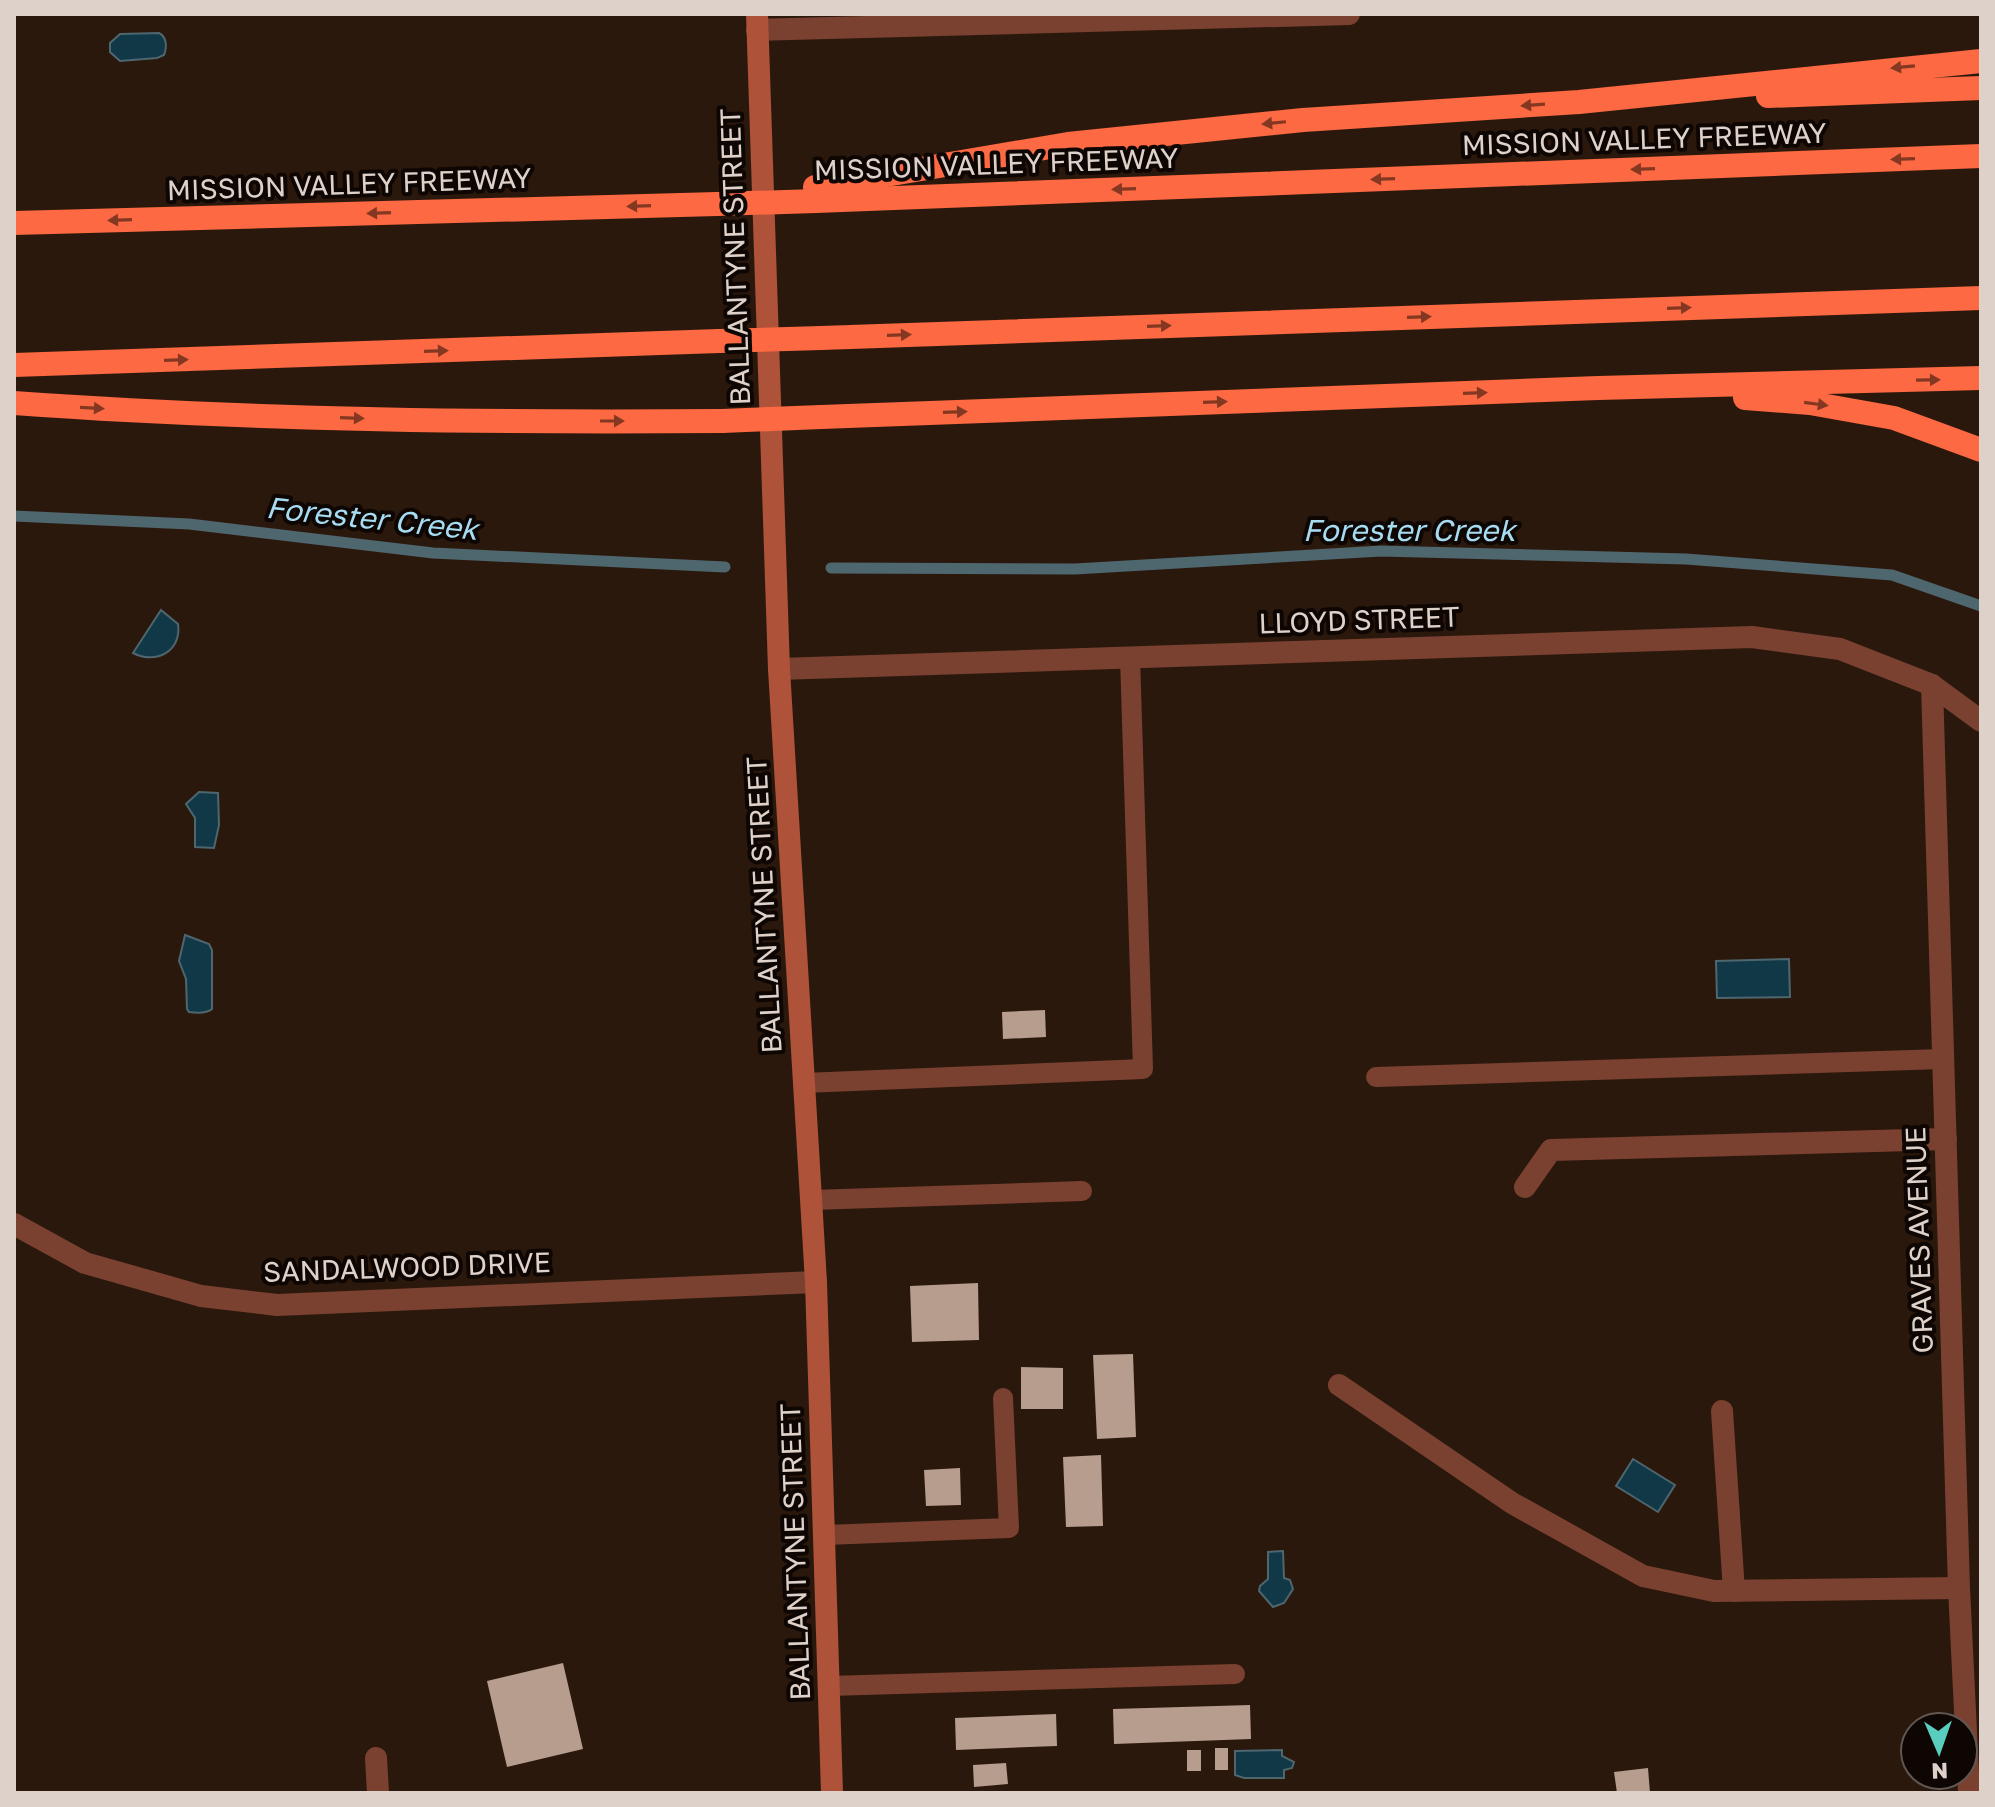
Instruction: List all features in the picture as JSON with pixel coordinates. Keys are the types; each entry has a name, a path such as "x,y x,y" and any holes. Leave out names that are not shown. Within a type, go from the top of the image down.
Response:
{"highway":[{"path":"1579,102 1981,61"},
{"path":"816,194 1068,144 1303,120 1579,102 1981,88"},
{"name":"MISSION VALLEY FREEWAY","path":"14,223 717,204 816,194 1981,156"},
{"path":"14,365 1981,298"},
{"path":"14,403 92,409 490,422 722,421 1598,388 1981,378"},
{"path":"1598,388 1810,403 1894,418 1981,450"}],"main road":[{"name":"BALLANTYNE STREET","path":"757,22 779,669 816,1282 832,1793"}],"street":[{"path":"757,22 1349,14"},
{"name":"LLOYD STREET","path":"779,669 1752,637 1840,649 1932,685 1981,721"},
{"name":"GRAVES AVENUE","path":"1932,685 1959,1588 1973,1699 1969,1793"},
{"path":"1525,1187 1551,1150 1946,1139"},
{"name":"SANDALWOOD DRIVE","path":"14,1224 85,1263 201,1296 277,1305 816,1282"},
{"path":"1339,1385 1512,1503 1643,1576 1714,1591 1959,1588"},
{"path":"1722,1411 1734,1591"},
{"path":"376,1758 378,1793"}],"lane":[{"path":"804,1083 1143,1069 1130,657"},
{"path":"1376,1077 1943,1059"},
{"path":"812,1200 1082,1191"},
{"path":"825,1535 1009,1528 1003,1398"},
{"path":"829,1686 1235,1674"}],"water":[{"path":"159,33 165,40 166,49 164,55 157,58 120,61 110,52 110,43 120,34"},
{"path":"161,610 178,624 176,642 166,653 158,656 133,653"},
{"path":"199,792 218,793 219,825 214,848 195,847 195,818 186,804"},
{"path":"185,935 209,944 212,950 212,1009 207,1012 189,1012 187,1009 186,979 179,961"},
{"path":"1789,959 1790,997 1717,998 1716,961"},
{"path":"1633,1459 1675,1485 1658,1512 1616,1486"},
{"path":"1283,1551 1284,1578 1290,1580 1293,1589 1284,1603 1273,1607 1259,1591 1268,1579 1268,1552"},
{"path":"1282,1750 1282,1756 1294,1762 1292,1768 1284,1770 1284,1778 1244,1778 1235,1775 1235,1751"}],"building":[{"path":"1045,1010 1046,1037 1003,1039 1002,1012"},
{"path":"978,1283 979,1340 912,1342 910,1286"},
{"path":"1133,1354 1136,1437 1097,1439 1093,1355"},
{"path":"1021,1367 1063,1368 1063,1409 1021,1409"},
{"path":"1101,1455 1103,1526 1066,1527 1063,1457"},
{"path":"960,1468 961,1505 926,1506 924,1470"},
{"path":"563,1663 583,1749 507,1767 487,1681"},
{"path":"1250,1705 1251,1739 1114,1744 1113,1709"},
{"path":"1056,1714 1057,1746 956,1750 955,1718"},
{"path":"1215,1748 1228,1748 1228,1770 1215,1770"},
{"path":"1187,1750 1201,1750 1201,1771 1187,1771"},
{"path":"1006,1763 1008,1784 974,1787 973,1765"},
{"path":"1648,1768 1650,1793 1617,1793 1614,1772"}],"waterway":[{"name":"Forester Creek","path":"14,516 189,524 433,553 725,567"},
{"name":"Forester Creek","path":"831,568 1075,569 1381,551 1686,559 1892,575 1981,606"}]}
